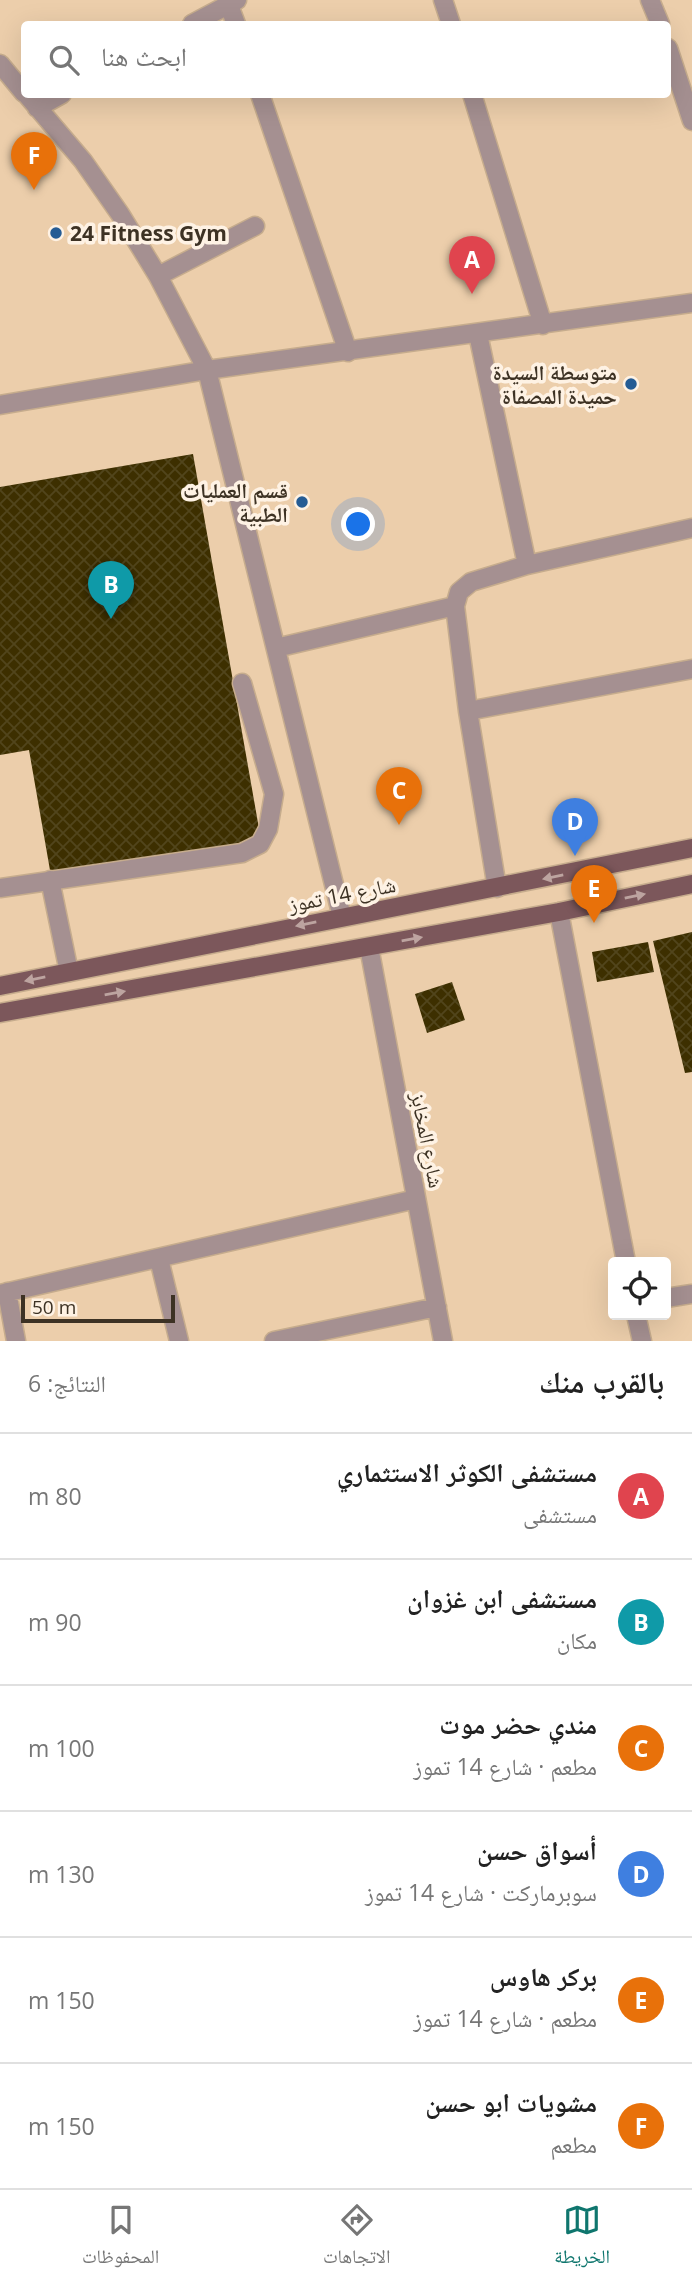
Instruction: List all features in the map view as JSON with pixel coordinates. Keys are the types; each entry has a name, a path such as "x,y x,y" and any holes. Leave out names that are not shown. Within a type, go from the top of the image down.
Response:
{"main road":[{"name":"شارع 14 تموز","path":"0,986 692,848"},
{"path":"0,1013 559,912 692,884"}],"street":[{"path":"443,0 450,21"},
{"path":"650,0 659,21"},
{"path":"196,21 231,1 235,21"},
{"path":"671,60 692,121"},
{"path":"0,64 21,89"},
{"path":"29,98 83,161 120,214 158,276 207,370 342,917"},
{"path":"261,98 348,352"},
{"path":"473,98 543,325"},
{"path":"158,276 255,226"},
{"path":"0,405 207,370 692,303"},
{"path":"478,334 527,565"},
{"path":"498,888 468,711 455,607 459,592 471,582 527,565 692,528"},
{"path":"276,648 455,607"},
{"path":"468,711 692,669"},
{"path":"0,888 242,853 260,844 268,829 274,794 242,683"},
{"path":"50,880 69,972"},
{"path":"559,912 625,1257"},
{"name":"شارع المخابز","path":"369,947 443,1341"},
{"path":"16,1341 4,1293 416,1199"},
{"path":"159,1259 179,1341"},
{"path":"671,1297 692,1294"},
{"path":"274,1341 436,1307"},
{"path":"637,1320 642,1341"}],"building":[{"path":"193,454 261,840 51,876 29,750 0,755 0,487"},
{"path":"692,932 692,1072 685,1073 653,941"},
{"path":"648,942 654,972 597,982 592,952"},
{"path":"452,982 465,1020 427,1033 415,994"}],"place":[{"name":"مشويات ابو حسن","path":"34,190"},
{"name":"24 Fitness Gym","path":"56,233"},
{"name":"مستشفى الكوثر الاستثماري","path":"472,294"},
{"name":"متوسطة السيدة حميدة المصفاة","path":"631,384"},
{"name":"قسم العمليات الطبية","path":"302,502"},
{"name":"مستشفى ابن غزوان","path":"111,619"},
{"name":"مندي حضر موت","path":"399,825"},
{"name":"أسواق حسن","path":"575,856"},
{"name":"بركر هاوس","path":"594,923"}]}
